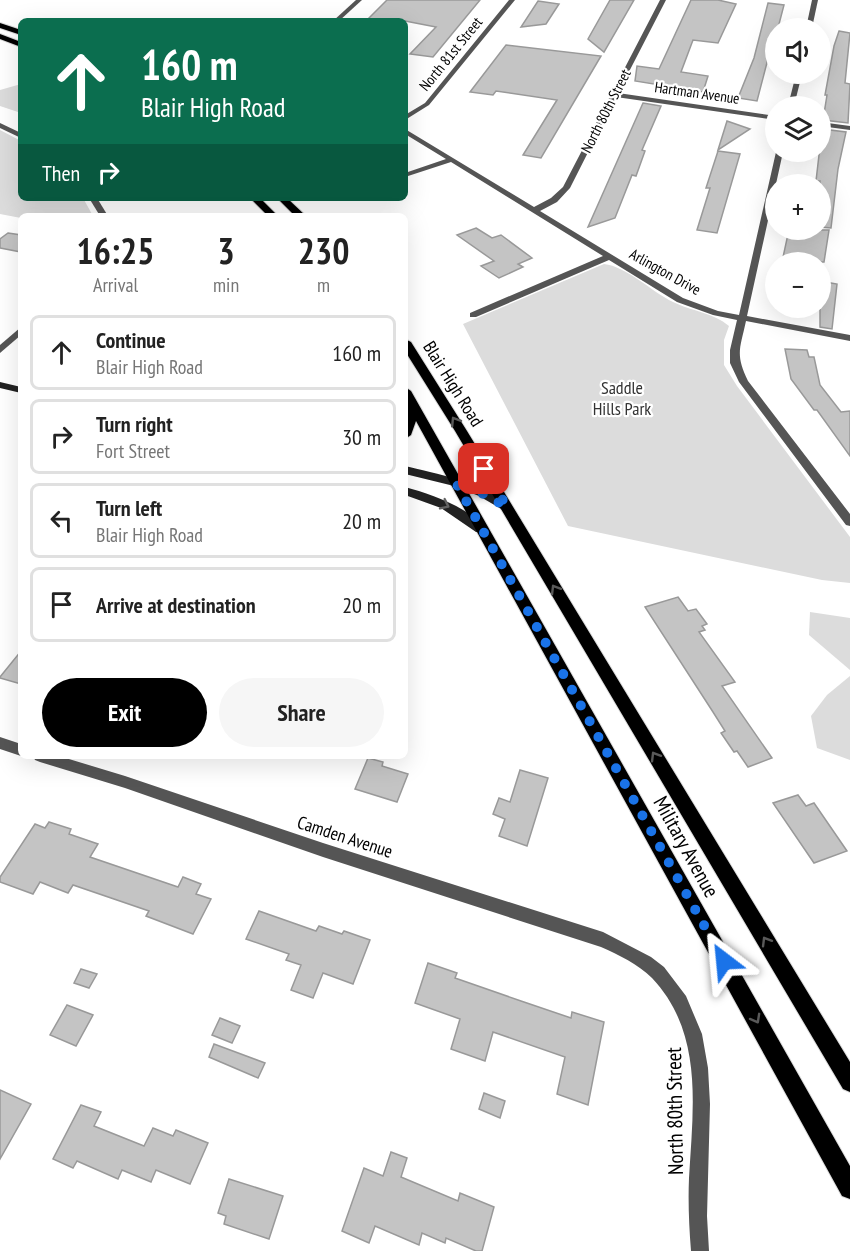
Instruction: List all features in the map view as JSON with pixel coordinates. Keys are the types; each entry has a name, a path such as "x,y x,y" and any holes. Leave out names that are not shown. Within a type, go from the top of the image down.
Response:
{"main road":[{"path":"0,25 18,32"},
{"path":"0,36 18,44"},
{"path":"258,201 270,213"},
{"path":"285,201 297,213"},
{"name":"Blair High Road","path":"408,347 507,507"},
{"path":"0,385 18,389"},
{"path":"408,396 480,529"},
{"path":"408,471 455,481 507,507"},
{"path":"408,492 439,501 456,510 480,529"},
{"name":"Military Avenue","path":"507,507 850,1082"},
{"name":"Military Avenue","path":"480,529 517,589 850,1188"}],"street":[{"path":"339,18 359,0"},
{"name":"North 81st Street","path":"408,116 427,104 512,0"},
{"name":"North 80th Street","path":"535,210 554,200 566,188 663,0"},
{"path":"811,18 815,0"},
{"name":"Hartman Avenue","path":"615,95 765,116"},
{"path":"0,125 18,134"},
{"path":"831,125 850,128"},
{"name":"Arlington Drive","path":"408,133 680,300 701,309 741,318 850,338"},
{"path":"408,174 450,160"},
{"path":"778,162 741,318 735,363 739,374 850,522"},
{"path":"473,315 608,257"},
{"path":"0,350 18,333"},
{"path":"0,743 18,749"},
{"name":"Camden Avenue","path":"50,759 603,940 637,956"},
{"name":"North 80th Street","path":"637,956 658,972 675,992 687,1012 697,1038 701,1067 697,1218 700,1251"}],"green space":[{"path":"18,85 18,112 0,106 0,90"},
{"path":"0,130 18,139 18,201 85,201 91,213 18,213 18,217 0,214"},
{"name":"Saddle Hills Park","path":"604,264 621,269 673,302 716,318 729,326 724,340 724,365 737,386 850,537 850,583 822,580 568,526 463,324"},
{"path":"810,612 850,618 850,670 809,635"},
{"path":"850,676 850,760 817,748 811,716 827,695"}],"building":[{"path":"387,0 480,0 433,57 410,54 436,27 408,22 408,18 369,18"},
{"path":"610,0 634,0 604,52 588,39"},
{"path":"691,0 718,0 736,4 718,43 693,40 681,72 708,76 703,92 635,81 637,66 659,69"},
{"path":"538,1 559,4 546,24 521,27"},
{"path":"768,3 784,5 781,18 765,18 765,70 757,101 738,98 754,58"},
{"path":"839,31 850,33 845,83 850,84 848,123 831,121 831,96 825,95 827,84 831,84 834,46"},
{"path":"506,45 601,56 541,158 523,155 557,100 496,91 493,95 470,92"},
{"path":"643,103 661,106 642,150 645,151 636,176 632,175 615,218 588,227"},
{"path":"727,121 750,129 718,150"},
{"path":"831,130 846,132 838,169 831,228 831,174 817,174 818,162 831,162"},
{"path":"718,151 740,154 717,233 697,230 710,188 706,188"},
{"path":"476,228 492,238 501,235 532,258 518,264 523,267 499,278 481,266 494,261 457,235"},
{"path":"8,233 18,235 18,251 0,248 0,239"},
{"path":"787,240 827,240 826,252 784,252"},
{"path":"831,283 837,284 832,329 820,327 820,318 831,318"},
{"path":"785,349 807,350 809,357 814,357 820,385 841,412 850,411 850,456 791,379"},
{"path":"678,597 688,611 696,609 707,624 702,626 705,630 699,632 735,682 722,686 772,758 748,767 737,751 734,752 721,733 725,731 645,607"},
{"path":"18,655 18,683 0,677"},
{"path":"368,759 383,762 382,766 408,774 397,802 355,789"},
{"path":"520,770 548,778 527,846 499,836 505,819 493,814 499,798 510,802"},
{"path":"798,795 806,806 814,803 847,851 814,863 773,803"},
{"path":"49,822 71,829 69,834 98,844 90,857 178,887 183,877 201,884 196,894 211,899 193,934 146,916 149,911 73,885 68,893 40,882 33,894 0,882 0,877 35,824 45,828"},
{"path":"259,911 316,931 319,926 370,940 353,984 323,973 313,998 291,990 301,965 286,960 289,954 246,939"},
{"path":"428,963 457,973 455,978 571,1018 572,1012 604,1022 588,1105 557,1094 565,1057 493,1032 485,1061 451,1049 460,1019 415,1003"},
{"path":"81,969 97,974 89,988 74,983"},
{"path":"67,1005 93,1015 76,1046 50,1035"},
{"path":"220,1018 240,1026 232,1043 212,1035"},
{"path":"214,1044 265,1063 258,1078 209,1057"},
{"path":"0,1090 31,1104 0,1159"},
{"path":"484,1093 505,1101 500,1118 479,1109"},
{"path":"81,1105 101,1112 94,1126 144,1146 153,1128 173,1136 176,1130 208,1143 190,1184 156,1170 151,1182 122,1170 118,1179 77,1161 73,1168 53,1159"},
{"path":"391,1152 407,1158 401,1177 458,1201 460,1193 494,1207 482,1251 476,1251 446,1238 445,1243 422,1233 419,1245 375,1226 369,1243 342,1231 364,1168 383,1176"},
{"path":"229,1179 283,1196 269,1239 224,1224 226,1216 218,1213"}],"route":[{"path":"484,469 507,507 492,497 455,481 724,961"}]}
